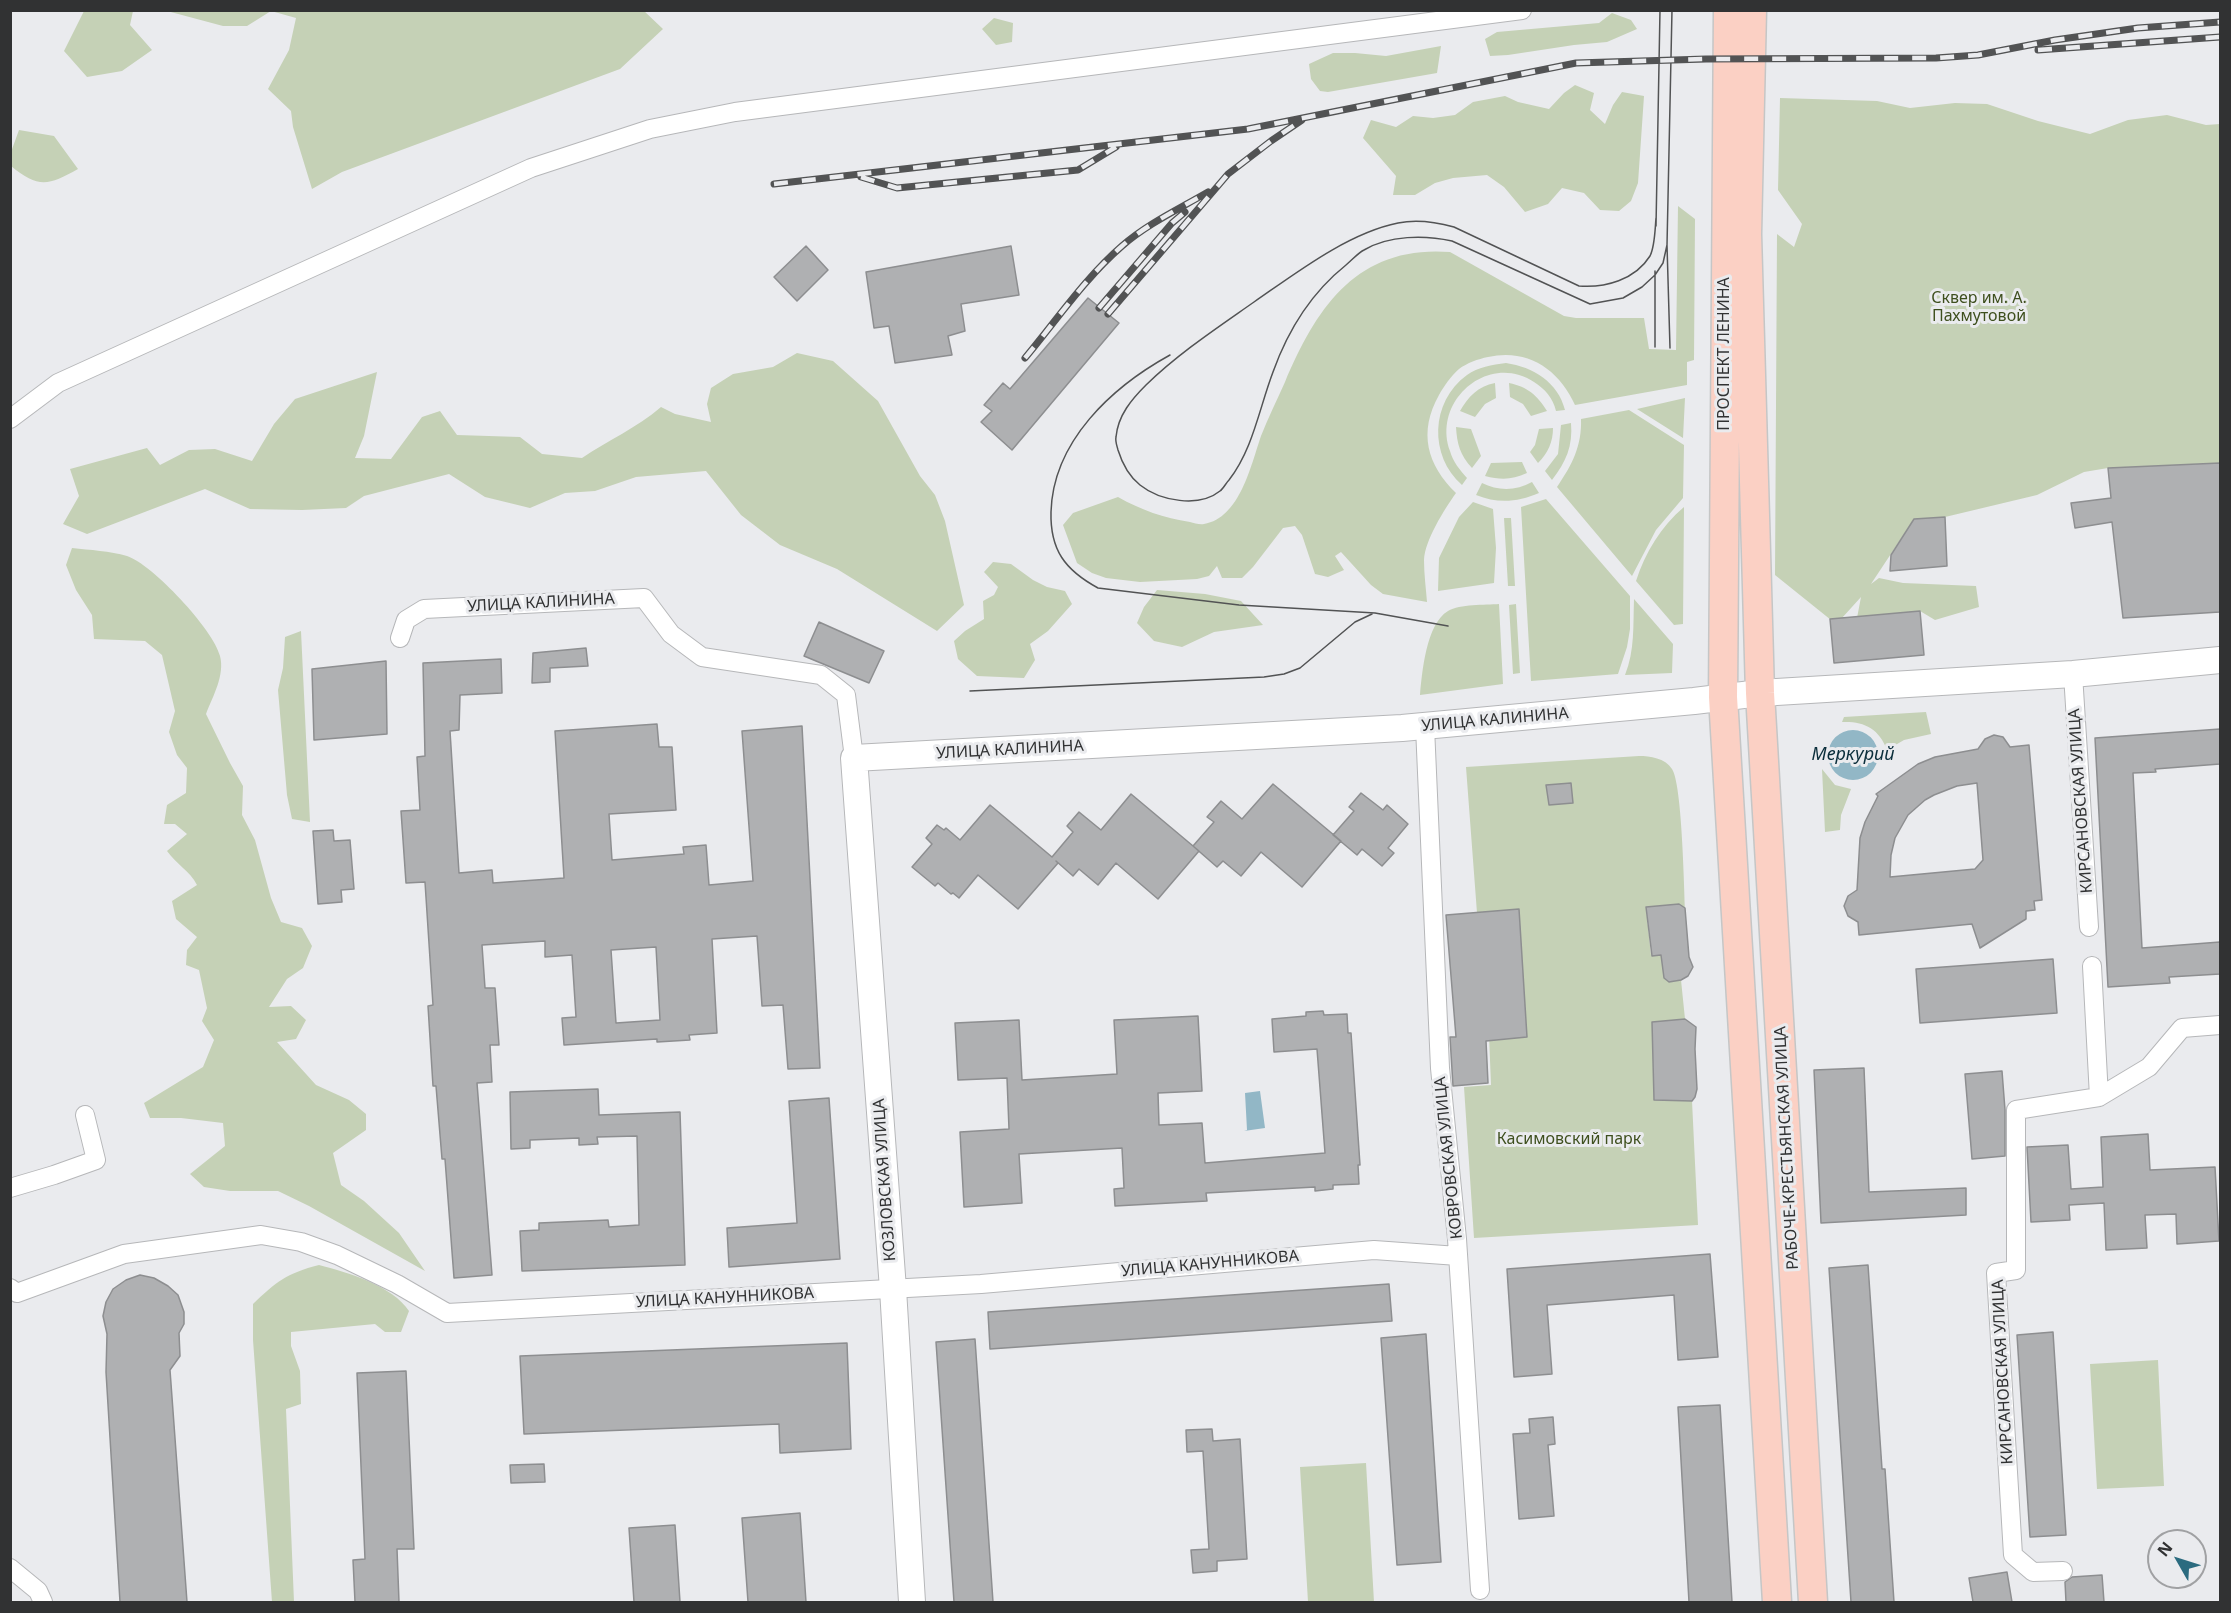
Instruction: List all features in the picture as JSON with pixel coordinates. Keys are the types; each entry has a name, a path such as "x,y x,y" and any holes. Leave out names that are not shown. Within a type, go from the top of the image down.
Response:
{"main road":[{"name":"ПРОСПЕКТ ЛЕНИНА","path":"1728,10 1736,233 1760,693"},
{"name":"ПРОСПЕКТ ЛЕНИНА","path":"1723,697 1736,233 1752,10"},
{"name":"РАБОЧЕ-КРЕСТЬЯНСКАЯ УЛИЦА","path":"1760,693 1813,1602"},
{"path":"1723,697 1777,1602"}],"street":[{"path":"10,419 58,383 531,168 650,129 735,112 1522,10"},
{"name":"УЛИЦА КАЛИНИНА","path":"400,638 406,620 424,609 644,598 671,634 702,657 821,675 846,695 854,758 1425,727 1760,693 2073,674 2220,660"},
{"name":"КИРСАНОВСКАЯ УЛИЦА","path":"2073,674 2089,927"},
{"name":"КОВРОВСКАЯ УЛИЦА","path":"1425,727 1431,816 1440,1068 1458,1256 1480,1590"},
{"name":"КОЗЛОВСКАЯ УЛИЦА","path":"854,758 893,1289 912,1602"},
{"path":"2092,966 2099,1097 2149,1067 2182,1029 2220,1025"},
{"name":"КИРСАНОВСКАЯ УЛИЦА","path":"2063,1571 2033,1572 2013,1555 1996,1273 2016,1270 2016,1110 2099,1097"},
{"path":"10,1188 96,1160 85,1115"},
{"name":"УЛИЦА КАНУННИКОВА","path":"14,1291 124,1254 261,1235 301,1242 338,1255 397,1284 447,1314 981,1284 1374,1250 1458,1256"},
{"path":"10,1568 38,1591 43,1602"}],"green space":[{"path":"643,10 663,29 620,69 342,172 312,189 293,127 291,111 268,89 289,50 296,18 271,11 247,26 223,26 167,11"},
{"path":"84,11 133,11 130,25 152,50 122,71 87,77 64,51"},
{"path":"1612,13 1631,20 1637,29 1607,42 1508,55 1490,56 1485,39 1497,32 1599,23"},
{"path":"994,18 1013,23 1012,42 996,45 982,29"},
{"path":"1441,46 1437,73 1328,92 1320,91 1311,79 1309,64 1333,53 1386,56"},
{"path":"1575,85 1594,93 1590,110 1605,124 1613,105 1622,92 1644,96 1638,183 1631,201 1619,211 1600,210 1584,193 1562,188 1548,204 1525,212 1504,187 1487,175 1453,178 1435,183 1415,195 1393,195 1396,176 1363,138 1371,120 1396,127 1413,116 1433,118 1455,115 1473,102 1505,96 1518,102 1549,109"},
{"name":"Сквер им. А. Пахмутовой","path":"1780,98 1877,101 1910,108 1955,103 1987,104 2038,121 2090,134 2128,120 2167,115 2206,125 2220,124 2220,463 2108,468 2084,472 2037,495 1945,517 1914,519 1871,584 1879,578 1903,583 1976,586 1979,607 1935,620 1920,611 1857,618 1861,597 1842,618 1831,620 1775,575 1777,234 1794,247 1802,224 1778,190"},
{"path":"19,130 54,136 78,169 59,179 43,182 20,173 11,166 11,152"},
{"path":"1678,206 1695,219 1694,360 1687,362 1687,385 1575,405 1560,381 1551,372 1528,359 1502,355 1488,357 1459,369 1439,395 1429,422 1428,435 1432,459 1438,471 1456,493 1436,525 1425,552 1427,602 1383,594 1371,585 1341,552 1335,556 1344,570 1328,577 1315,574 1302,535 1295,526 1283,528 1242,578 1222,578 1217,566 1209,576 1197,579 1140,582 1106,578 1092,573 1077,563 1063,525 1073,513 1118,497 1153,513 1199,524 1216,520 1227,512 1242,489 1267,422 1311,329 1345,286 1366,270 1390,259 1418,252 1450,252 1564,316 1644,318 1649,349 1676,350"},
{"path":"797,353 833,361 878,401 920,476 935,495 945,521 964,605 937,631 837,569 780,545 741,515 706,471 636,477 595,491 565,493 530,508 485,497 449,474 364,496 346,508 250,509 205,489 87,534 63,524 79,496 70,469 147,448 160,465 189,450 215,449 252,461 274,424 295,399 377,372 364,436 355,458 391,459 422,417 440,411 457,435 520,437 542,454 582,458 661,407 675,414 711,422 707,404 711,388 733,374 773,367"},
{"path":"1506,363 1526,368 1543,378 1557,391 1565,410 1556,411 1551,398 1542,388 1516,374 1499,373 1482,377 1468,386 1457,399 1449,415 1447,432 1453,459 1467,478 1462,485 1451,473 1439,445 1440,414 1455,386 1467,375 1480,368"},
{"path":"1495,383 1496,398 1485,404 1475,417 1460,411 1474,393"},
{"path":"1509,383 1531,392 1547,411 1531,416 1523,404 1510,397"},
{"path":"1685,398 1683,438 1637,409"},
{"path":"1629,410 1684,445 1683,498 1656,530 1632,576 1557,487 1575,455 1580,438 1581,419"},
{"path":"1571,423 1568,453 1552,480 1545,471 1558,454 1561,425"},
{"path":"1456,427 1471,429 1481,456 1472,468 1460,449"},
{"path":"1553,428 1549,447 1538,463 1530,452 1535,445 1539,429"},
{"path":"1522,462 1527,473 1522,475 1506,479 1485,476 1491,463"},
{"path":"1532,482 1539,493 1523,498 1500,501 1476,495 1482,483 1507,489"},
{"path":"1546,499 1630,596 1630,629 1618,674 1531,681 1521,507"},
{"path":"1473,502 1493,509 1496,548 1494,583 1438,591 1439,558 1459,517"},
{"path":"1684,507 1683,624 1674,625 1636,581 1655,541"},
{"path":"1504,518 1511,518 1515,586 1508,586"},
{"path":"72,548 114,553 138,562 181,599 215,645 220,656 221,671 206,714 243,786 242,815 255,840 271,898 281,922 302,928 312,946 303,968 287,979 269,1007 291,1006 306,1020 296,1039 277,1042 316,1085 349,1100 366,1114 366,1130 333,1153 341,1185 364,1201 399,1233 425,1271 278,1191 230,1191 204,1187 190,1174 225,1146 223,1123 181,1118 150,1118 144,1103 203,1067 214,1040 202,1021 207,1008 199,970 186,965 187,950 197,937 176,919 172,901 197,885 167,851 187,834 175,824 164,824 167,805 186,793 187,768 177,755 169,732 175,711 162,655 145,641 94,639 92,615 76,590 66,565"},
{"path":"993,562 1011,564 1047,587 1065,591 1072,604 1048,631 1030,644 1035,660 1024,678 977,676 958,659 954,641 984,619 983,601 994,595 998,587 984,572"},
{"path":"1157,590 1205,594 1241,601 1263,625 1214,632 1182,647 1154,641 1137,623 1144,607"},
{"path":"1634,599 1673,644 1672,673 1625,675 1632,647"},
{"path":"1499,604 1503,684 1420,695 1426,650 1441,617 1448,611 1459,607"},
{"path":"1516,604 1520,673 1513,674 1509,605"},
{"path":"301,631 310,822 292,819 287,795 278,690 283,668 285,637"},
{"path":"1926,712 1931,734 1904,740 1887,750 1880,736 1869,727 1842,722 1844,717"},
{"name":"Касимовский парк","path":"1639,756 1657,758 1669,765 1675,778 1678,794 1685,908 1679,904 1646,907 1651,955 1667,954 1664,978 1669,982 1681,980 1685,1019 1652,1023 1654,1100 1692,1101 1698,1225 1474,1238 1464,1087 1491,1085 1489,1035 1527,1036 1519,910 1477,913 1466,767"},
{"path":"1822,769 1835,785 1851,789 1841,815 1840,830 1825,832"},
{"path":"319,1265 356,1276 381,1287 402,1302 409,1311 401,1332 385,1332 375,1324 291,1332 291,1346 300,1371 301,1404 286,1409 294,1602 272,1602 253,1340 253,1304 283,1279 298,1271"},
{"path":"2158,1360 2164,1486 2097,1489 2090,1364"},
{"path":"1366,1463 1374,1602 1308,1602 1300,1467"}],"water":[{"name":"Меркурий","path":"1853,730 1871,737 1878,755 1871,773 1853,780 1835,773 1828,755 1835,737"},
{"path":"1260,1091 1265,1128 1244,1131 1247,1130 1245,1093"}],"building":[{"path":"806,246 828,270 797,301 774,277"},
{"path":"1011,246 1019,295 961,304 965,331 948,336 952,355 895,363 889,326 874,328 866,272"},
{"path":"1088,298 1119,323 1012,450 981,422 992,411 984,405 1003,383 1010,389"},
{"path":"2220,463 2220,612 2123,618 2112,522 2075,528 2071,503 2111,498 2108,468"},
{"path":"1945,517 1947,566 1890,571 1891,555 1914,519"},
{"path":"1920,611 1924,655 1834,663 1830,619"},
{"path":"819,622 884,651 869,683 804,656"},
{"path":"586,648 588,666 550,668 550,682 532,683 533,653"},
{"path":"501,659 502,693 460,695 459,730 450,731 459,873 492,870 493,883 564,878 555,731 657,724 659,747 672,747 676,810 609,814 612,860 684,854 683,847 706,845 709,885 753,881 742,731 802,726 820,1068 788,1069 783,1005 762,1006 757,936 712,939 717,1033 689,1035 690,1040 657,1042 657,1039 564,1045 562,1018 576,1017 572,955 545,957 545,941 482,945 485,988 495,988 499,1045 490,1045 492,1082 477,1083 492,1275 454,1278 445,1159 442,1159 436,1086 433,1086 428,1006 433,1005 425,882 406,883 401,811 420,810 417,757 425,756 423,663","holes":["656,947 660,1020 616,1023 611,950"]},
{"path":"386,661 387,734 314,740 312,669"},
{"path":"2220,729 2220,764 2133,773 2142,948 2220,942 2220,974 2169,977 2170,983 2108,987 2095,738"},
{"path":"1994,735 2003,737 2010,747 2029,745 2042,900 2034,901 2035,910 2026,911 2026,919 1980,948 1972,924 1859,935 1858,922 1848,916 1844,906 1848,896 1857,890 1860,838 1878,796 1876,794 1918,764 1935,757 1978,749 1985,739","holes":["1977,783 1983,860 1975,869 1890,877 1891,855 1895,838 1908,815 1925,800 1957,786"]},
{"path":"1571,783 1573,803 1549,805 1546,785"},
{"path":"1273,784 1341,841 1302,887 1261,852 1241,876 1223,861 1217,867 1193,846 1214,822 1207,817 1221,801 1242,819"},
{"path":"1361,793 1383,810 1387,805 1408,824 1388,848 1394,853 1382,866 1362,849 1357,855 1333,835 1354,811 1349,807"},
{"path":"1131,794 1199,851 1158,899 1116,863 1098,885 1079,869 1073,876 1056,861 1058,863 1018,909 978,875 959,898 938,883 935,886 912,867 932,844 926,838 937,825 944,830 946,828 960,840 990,805 1052,857 1073,832 1067,826 1079,812 1101,830"},
{"path":"333,830 334,841 350,840 354,889 341,890 342,902 318,904 313,831"},
{"path":"1679,904 1685,908 1689,957 1693,967 1688,976 1669,982 1664,978 1661,955 1652,956 1646,907"},
{"path":"1519,909 1527,1037 1486,1041 1488,1083 1453,1086 1450,1037 1456,1037 1446,915"},
{"path":"2053,959 2057,1013 1920,1023 1916,969"},
{"path":"1323,1011 1324,1015 1347,1014 1348,1033 1351,1033 1360,1165 1358,1165 1359,1184 1333,1185 1333,1189 1315,1191 1315,1187 1206,1193 1207,1201 1115,1206 1114,1189 1124,1188 1122,1148 1019,1154 1022,1203 964,1207 960,1132 1009,1129 1007,1078 958,1080 955,1023 1019,1020 1022,1080 1117,1074 1114,1020 1198,1016 1202,1091 1158,1093 1159,1125 1202,1123 1205,1163 1325,1153 1317,1049 1274,1052 1272,1019 1306,1016 1306,1012"},
{"path":"1685,1019 1696,1027 1697,1089 1695,1097 1692,1101 1654,1100 1652,1022"},
{"path":"1864,1068 1869,1192 1966,1188 1966,1215 1821,1223 1814,1070"},
{"path":"2002,1071 2005,1156 1972,1159 1965,1074"},
{"path":"598,1089 599,1115 680,1112 685,1265 522,1271 520,1231 539,1230 539,1223 608,1220 609,1227 639,1225 637,1136 597,1137 598,1144 579,1145 579,1138 530,1140 530,1148 511,1149 510,1092"},
{"path":"829,1098 840,1259 729,1267 727,1228 797,1223 789,1101"},
{"path":"2148,1134 2150,1170 2215,1167 2219,1241 2177,1244 2176,1214 2145,1215 2147,1248 2106,1250 2104,1203 2069,1205 2070,1220 2031,1222 2027,1147 2068,1145 2071,1189 2103,1187 2101,1137"},
{"path":"1710,1254 1718,1357 1678,1360 1674,1295 1547,1305 1552,1374 1514,1377 1507,1269"},
{"path":"1868,1265 1894,1602 1851,1602 1829,1268"},
{"path":"140,1275 154,1278 168,1286 178,1295 184,1312 184,1324 179,1333 180,1356 170,1370 187,1602 120,1602 106,1372 107,1334 103,1316 106,1302 113,1289 126,1280"},
{"path":"1389,1284 1392,1321 990,1349 988,1312"},
{"path":"2053,1332 2066,1535 2030,1537 2017,1335"},
{"path":"1426,1334 1441,1562 1397,1565 1381,1338"},
{"path":"975,1339 993,1602 954,1602 936,1342"},
{"path":"847,1343 851,1449 780,1453 779,1424 524,1434 520,1356"},
{"path":"406,1371 414,1549 397,1549 399,1602 355,1602 353,1560 365,1559 357,1373"},
{"path":"1720,1405 1732,1602 1689,1602 1678,1407"},
{"path":"1553,1417 1555,1444 1548,1445 1554,1516 1519,1519 1513,1434 1530,1433 1529,1419"},
{"path":"1212,1429 1213,1441 1240,1439 1247,1559 1217,1561 1217,1571 1193,1573 1191,1550 1209,1549 1203,1451 1187,1452 1186,1430"},
{"path":"544,1464 545,1482 511,1483 510,1465"},
{"path":"800,1513 806,1602 748,1602 742,1518"},
{"path":"675,1525 680,1602 634,1602 629,1528"},
{"path":"2007,1572 2012,1602 1973,1602 1969,1578"},
{"path":"2102,1575 2104,1602 2066,1602 2065,1582 2072,1577"}],"tram line":[{"path":"1656,226 1660,10"},
{"path":"1670,348 1667,245 1672,10"},
{"path":"1656,218 1653,247 1644,264 1628,277 1599,286 1579,286 1447,225 1412,221 1379,228 1360,235 1323,255 1287,279 1198,341 1159,373 1126,408 1117,429 1116,443 1120,455 1136,482 1158,495 1191,501 1211,496 1221,490 1244,455 1279,356 1302,313 1333,276 1360,253 1384,241 1407,238 1452,241 1590,304 1623,298 1642,287 1655,275 1663,263 1667,245"},
{"path":"1655,271 1655,347"},
{"path":"1170,355 1148,368 1107,400 1074,440 1062,462 1054,486 1051,525 1057,548 1068,566 1098,588 1239,605 1375,613 1448,626"},
{"path":"970,691 1264,677 1284,674 1300,668 1355,622 1372,614"}],"railway":[{"path":"774,184 1248,129 1576,63 1706,59 1936,58 1978,55 2055,40 2138,28 2220,22"},
{"path":"2038,50 2220,37"},
{"path":"1108,314 1228,174 1302,120"},
{"path":"861,177 897,188 1078,170 1116,147"},
{"path":"1025,358 1108,258 1153,224 1208,192"},
{"path":"1099,308 1172,223 1185,212"}]}
